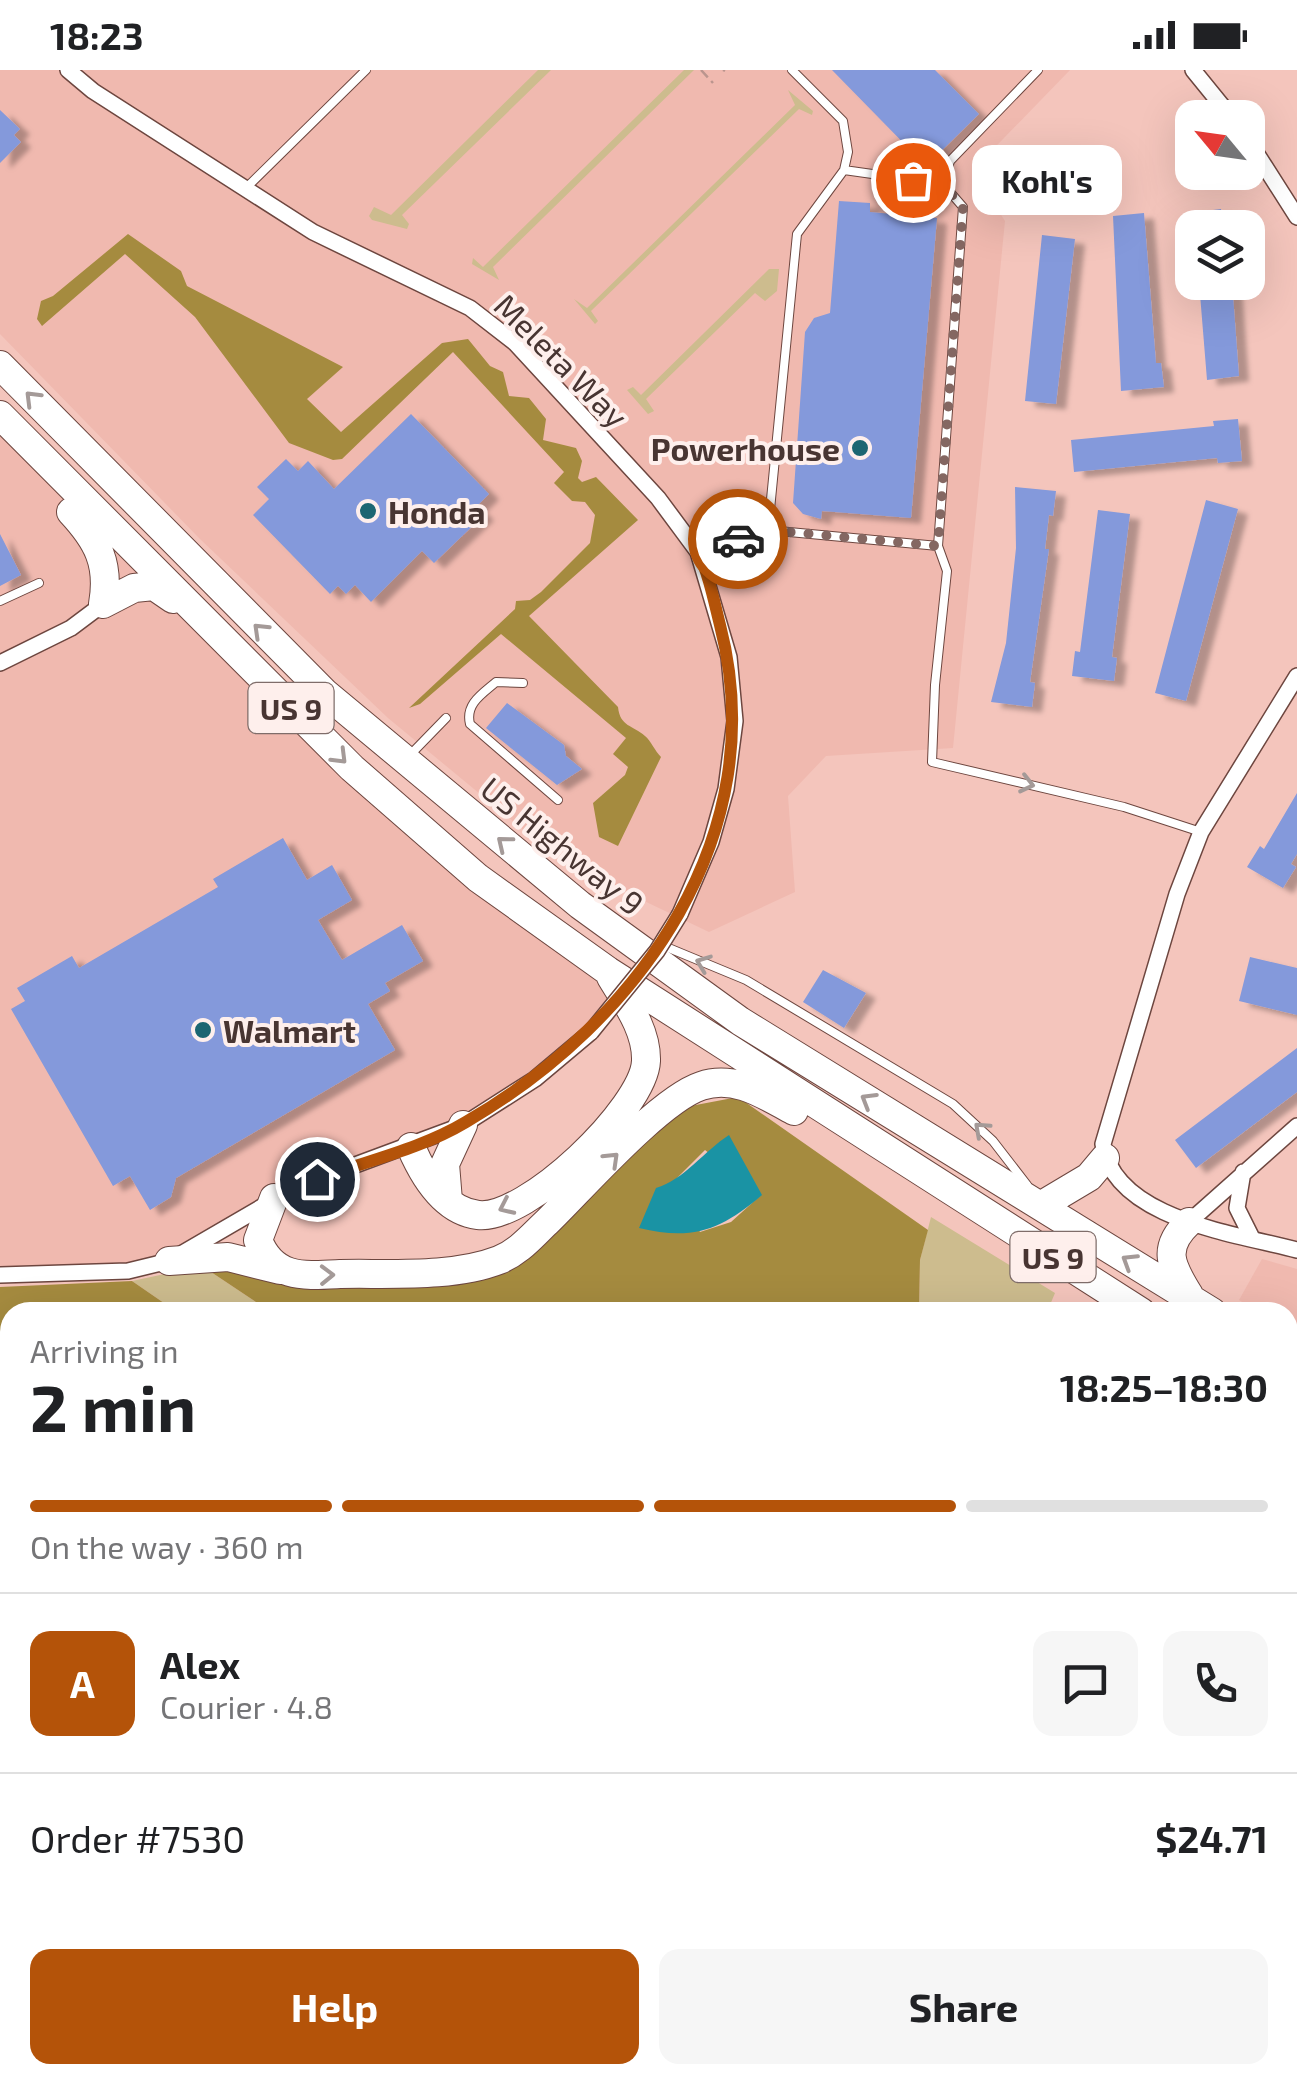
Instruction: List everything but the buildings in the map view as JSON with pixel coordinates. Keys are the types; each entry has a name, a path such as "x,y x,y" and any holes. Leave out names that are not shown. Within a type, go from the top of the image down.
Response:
{"highway":[{"name":"US Highway 9","path":"0,365 324,694 580,905 740,1021 1196,1302"},
{"name":"US 9","path":"0,415 352,768 465,867 608,971 1125,1302"},
{"path":"0,439 93,535 108,573 102,604"},
{"path":"102,604 134,588 154,586 239,657"},
{"path":"410,1147 426,1179 448,1201 476,1215 510,1207 572,1162 630,1103 644,1075 644,1047 636,1020 608,971"},
{"path":"169,1261 228,1257 293,1275 463,1268 497,1261 516,1251 668,1106 700,1086 722,1083 748,1086 964,1202"},
{"path":"448,1201 444,1164 463,1125"},
{"path":"1042,1205 1088,1177 1105,1158"},
{"path":"274,1198 258,1240 265,1258 280,1270"},
{"path":"1189,1222 1169,1250 1170,1263 1199,1302"}],"street":[{"name":"Meleta Way","path":"0,1275 128,1271 169,1261 274,1198 463,1125 534,1079 590,1032 680,914 722,807 735,722 728,657 698,552 658,498 515,343 470,308 313,232 92,91 68,70"},
{"path":"1193,70 1217,100"},
{"path":"1265,167 1297,217"},
{"path":"0,663 71,628 102,604"},
{"path":"1297,676 1201,832 1177,894 1103,1144 1105,1158 1124,1186 1148,1204 1189,1222 1297,1250"},
{"path":"1189,1222 1297,1126"},
{"path":"1244,1172 1237,1208 1240,1222 1252,1238"}],"lane":[{"path":"245,189 366,70"},
{"path":"768,530 797,234 844,170 848,152 843,122 792,70"},
{"path":"942,184 950,161 1038,70"},
{"path":"844,170 942,184 963,207 938,546 947,570 935,685 932,762 1124,807 1201,832"},
{"path":"698,552 768,530 938,546"},
{"path":"0,601 39,583"},
{"path":"523,682 496,682 472,703 470,724 558,800"},
{"path":"403,762 446,718"},
{"path":"580,905 674,952 746,980 953,1104 993,1141 1042,1205"}],"path":[{"path":"701,70 713,83"}],"shaded area":[{"path":"0,70 1070,70 973,170 1005,221 953,748 826,756 788,796 795,892 709,932 638,898 531,836 388,718 200,539 0,334"},
{"path":"538,70 551,70 402,215 409,224 407,229 372,220 369,216 374,207 391,215"},
{"path":"684,70 694,70 493,267 499,280 472,264 473,258 483,267"},
{"path":"788,90 813,111 812,115 799,109 591,311 598,321 595,324 574,299 587,308 795,105"},
{"path":"128,234 181,271 187,286 343,367 307,399 341,432 442,343 468,339 490,366 503,372 509,396 529,398 546,419 543,440 576,448 582,461 578,478 582,482 596,477 638,520 529,616 618,707 624,722 645,736 661,757 618,846 599,837 593,803 625,775 628,767 613,754 626,738 501,634 420,704 409,708 515,609 516,601 530,600 541,592 590,543 595,515 585,502 572,501 554,483 564,472 453,352 342,459 333,460 289,443 195,317 125,254 42,326 37,319 41,301 53,296"},
{"path":"769,269 779,269 777,291 765,301 755,293 646,399 654,411 648,414 627,390 633,387 641,395"},
{"path":"0,415 239,657 625,991 591,1032 463,1125 296,1187 169,1261 0,1275"},
{"path":"738,1097 928,1230 920,1260 919,1302 256,1302 202,1266 229,1260 326,1289 494,1275 680,1108","holes":["705,1150 761,1195 731,1222 700,1232 671,1184"]},
{"path":"931,1217 1055,1293 1051,1302 919,1302 920,1260"},
{"path":"1262,1259 1297,1269 1297,1302 1239,1300"},
{"path":"202,1266 256,1302 162,1302 132,1281"},
{"path":"132,1281 162,1302 0,1302 0,1287"}],"water":[{"path":"729,1135 762,1195 733,1217 705,1230 675,1233 639,1228 656,1188 676,1179"}],"way so far":[{"path":"738,539 768,530 938,546 963,207 942,184 913,180"}],"place":[{"name":"Kohl's","path":"913,180"},
{"name":"Powerhouse","path":"860,448"},
{"name":"Honda","path":"368,511"},
{"name":"Walmart","path":"203,1030"}],"route":[{"path":"317,1179 463,1125 534,1079 608,1013 680,914 711,842 726,789 735,722 728,657 698,552 738,539"}]}
